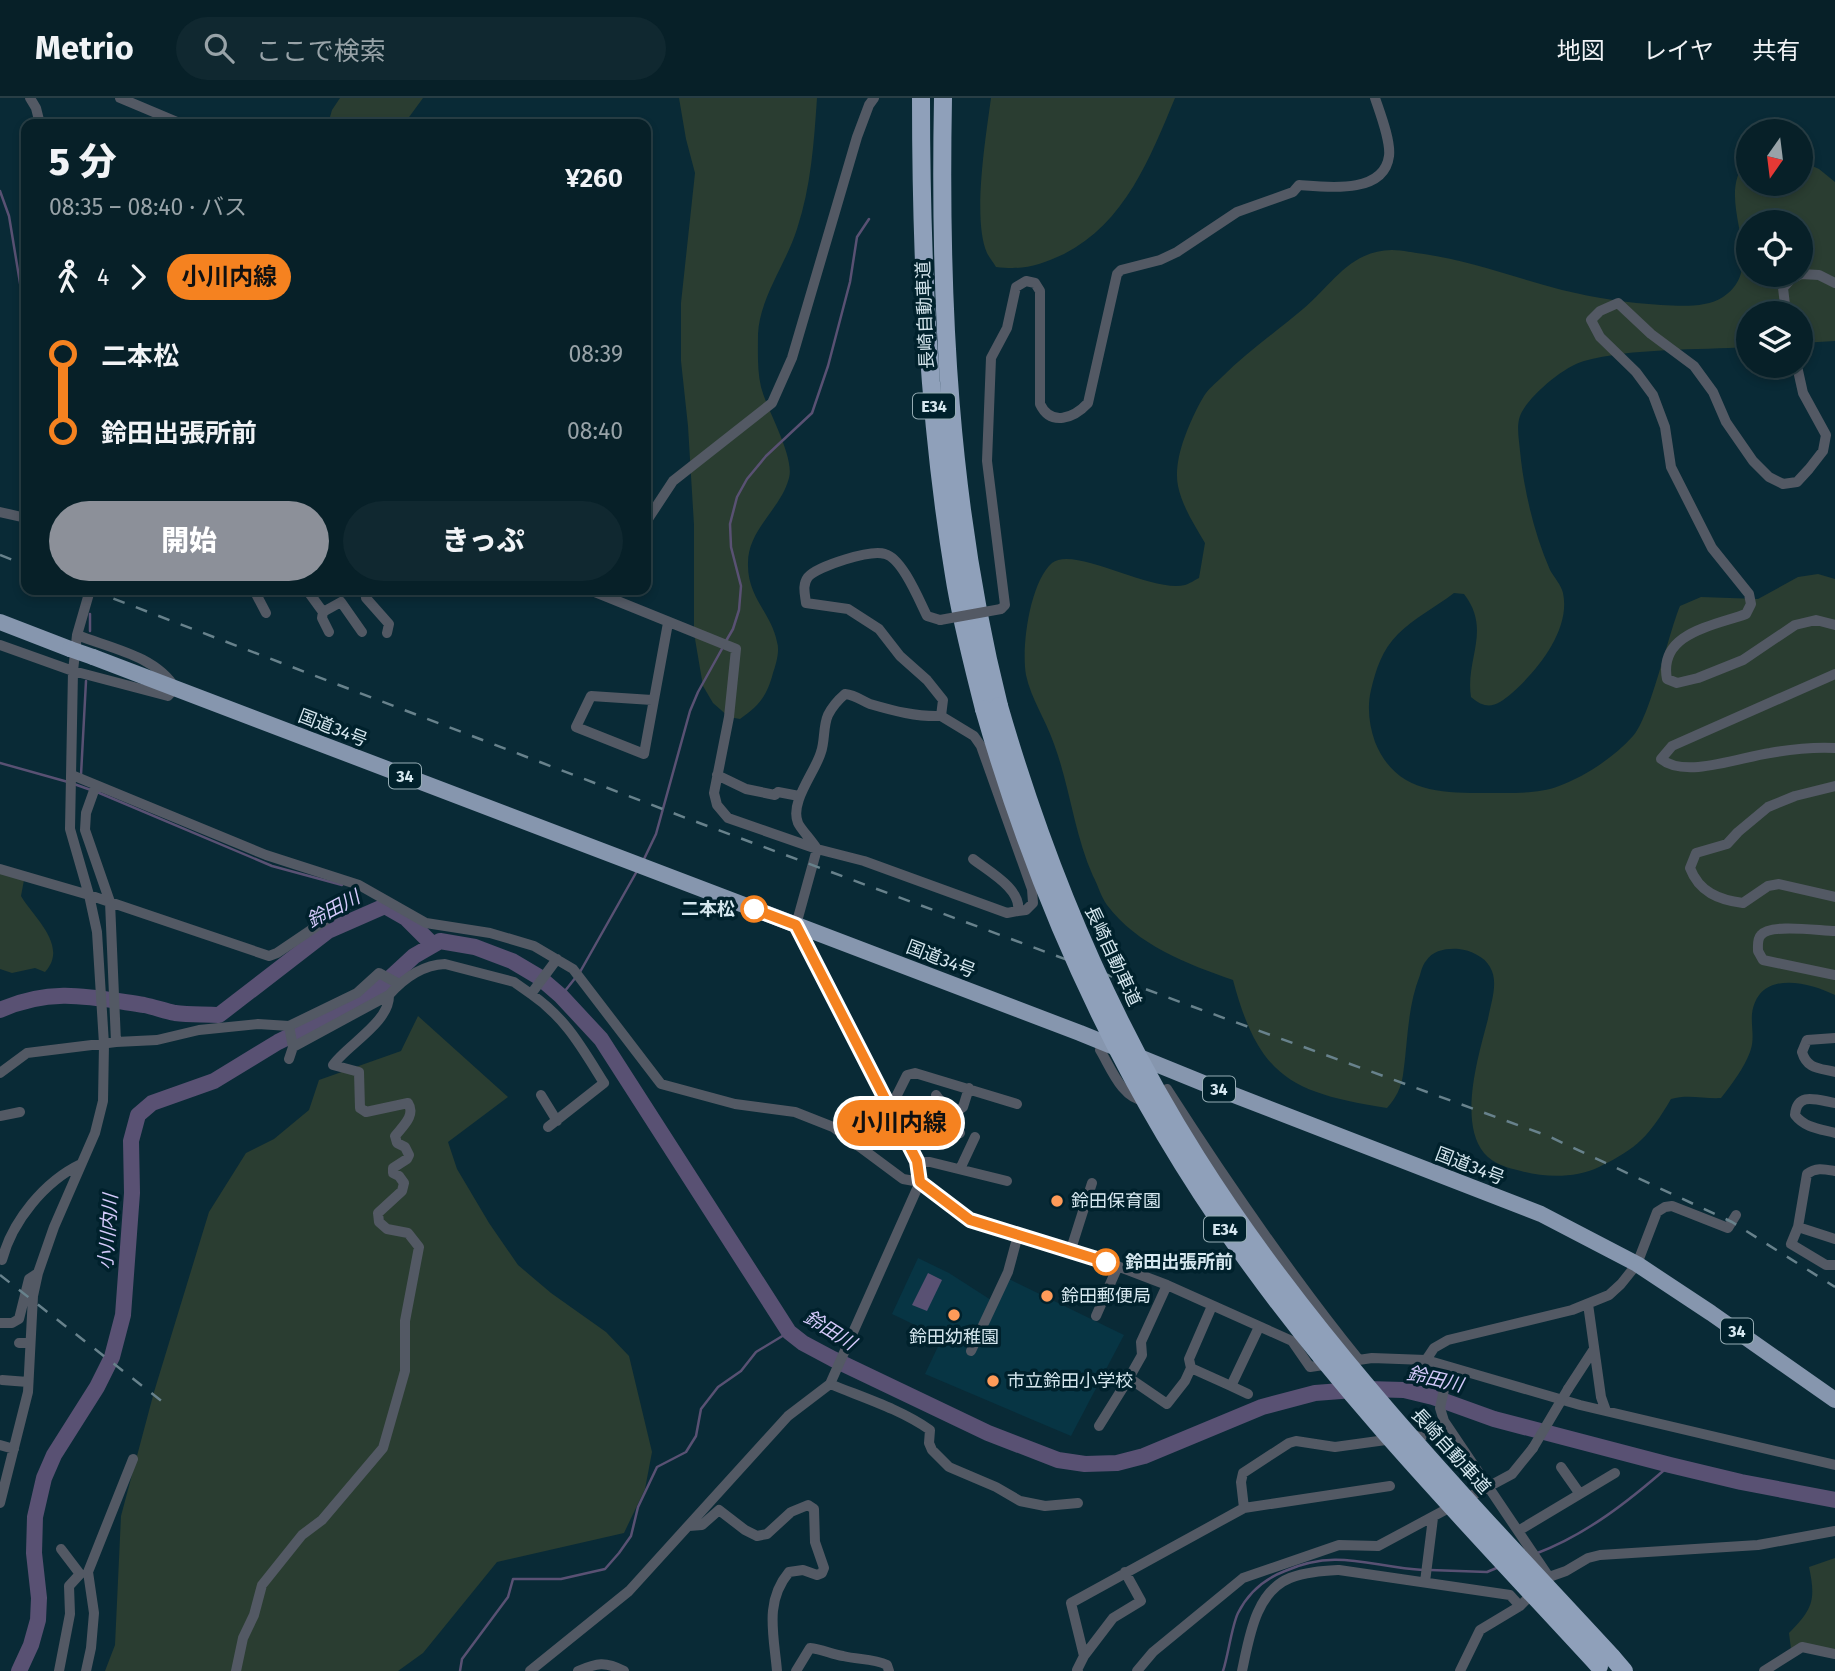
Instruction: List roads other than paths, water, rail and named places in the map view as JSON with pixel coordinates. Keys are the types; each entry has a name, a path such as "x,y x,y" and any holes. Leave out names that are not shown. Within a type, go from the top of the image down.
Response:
{"highway":[{"name":"長崎自動車道","path":"921,98 930,363 942,492 954,576 992,708 1017,819 1076,966 1133,1081 1184,1167 1240,1251 1327,1364 1393,1442 1610,1666"},
{"name":"長崎自動車道","path":"943,98 947,362 970,573 984,645 992,708"},
{"name":"国道34号","path":"0,622 74,642 93,656 175,688 1102,1042 1541,1214 1637,1264 1711,1312 1835,1400"}],"street":[{"path":"30,98 39,119"},
{"path":"120,98 170,119"},
{"path":"651,514 673,481 772,403 792,358 857,137 874,98"},
{"path":"941,716 943,701 927,680 900,656 879,629 848,609 806,603 804,588 807,578 820,569 866,555 885,553 897,561 927,616 940,620 1001,609 1005,605 986,461 991,358 1007,328 1016,287 1026,281 1035,283 1040,291 1040,404 1045,413 1053,418 1065,419 1078,414 1088,403 1117,274 1121,270 1160,260 1177,252 1237,212 1293,192 1299,185 1345,187 1364,184 1376,177 1385,168 1389,157 1375,98"},
{"path":"1813,275 1835,283"},
{"path":"1800,378 1803,393 1826,435 1823,451 1809,469 1797,482 1783,484 1769,477 1753,461 1726,422 1713,392 1694,366 1651,334 1618,303 1600,311 1591,320 1600,337 1636,372 1653,395 1665,427 1671,467 1712,548 1749,594 1751,604 1746,614 1683,636 1671,650 1664,665 1667,679 1677,683 1698,678 1743,660 1795,625 1816,620 1835,625"},
{"path":"0,512 21,517"},
{"path":"0,1503 3,1477 14,1450 28,1382 24,1343 38,1273 54,1227 95,1133 103,1101 104,1031 97,932 72,835 74,642 88,595"},
{"path":"257,595 266,613"},
{"path":"311,595 323,612 322,618 328,632"},
{"path":"366,595 389,624 387,633"},
{"path":"530,1671 629,1591 788,1416 832,1382 920,1182 917,1161 891,1107 796,925 817,849 798,823 800,796 821,753 827,716 845,694 902,713 921,717 941,716 974,736 981,746 1032,889 1033,903 1026,910 1007,913 864,861 817,849 728,818 717,804 714,793 729,718 736,649 602,595"},
{"path":"323,612 341,602 362,632"},
{"path":"652,700 591,696 587,699 576,727 644,754 668,623"},
{"path":"0,645 74,671 168,696 175,688 167,675 154,665 74,642"},
{"path":"1835,674 1672,746 1661,759 1675,767 1700,767 1810,747 1835,748"},
{"path":"717,775 746,789 775,795 778,792 800,796"},
{"path":"73,776 266,855 359,884 426,923 490,933 534,946 574,970 662,1084 735,1104 794,1112 833,1127 903,1179 920,1182 970,1220 1071,1249 1167,1285 1292,1341 1310,1367 1372,1358 1426,1360 1449,1371 1835,1465"},
{"path":"93,784 85,830 110,902 116,1042"},
{"path":"1835,786 1794,796 1768,807 1727,844 1696,853 1690,868 1695,881 1723,901 1743,903 1768,886 1779,884 1835,897"},
{"path":"72,835 95,860"},
{"path":"973,859 1013,892 1019,906 1018,911"},
{"path":"0,869 89,895 269,956 351,903"},
{"path":"1835,931 1773,929 1762,933 1758,951 1763,960 1835,975"},
{"path":"532,993 556,961"},
{"path":"293,1047 389,995 399,984 434,965 445,964 514,982 532,993 569,1027 604,1083 553,1124 541,1095"},
{"path":"0,1073 27,1053 157,1040 199,1030 258,1024 289,1028 358,993 379,973 399,984"},
{"path":"236,1671 243,1638 254,1615 262,1585 302,1535 323,1520 383,1448 405,1371 405,1321 419,1247 408,1233 387,1229 379,1222 378,1213 402,1191 404,1183 393,1173 393,1168 409,1155 405,1147 397,1143 395,1136 411,1115 411,1108 408,1103 366,1112 360,1108 359,1072 333,1065 341,1054 357,1043 371,1028 390,1002 389,995"},
{"path":"289,1028 293,1047 289,1059"},
{"path":"1835,1038 1807,1040 1802,1052 1810,1066 1835,1072"},
{"path":"1102,1042 1100,1050 1131,1097 1138,1100 1151,1101 1167,1090 1175,1072"},
{"path":"891,1107 907,1075 915,1073 1017,1104"},
{"path":"951,1116 964,1107 970,1088"},
{"path":"1167,1090 1235,1196 1308,1297 1359,1360"},
{"path":"936,1095 960,1133"},
{"path":"1835,1103 1801,1099 1796,1106 1795,1115 1800,1122 1810,1127 1835,1133"},
{"path":"0,1116 20,1112"},
{"path":"960,1170 975,1137"},
{"path":"917,1161 1007,1181"},
{"path":"2,1260 6,1244 47,1187 81,1164"},
{"path":"1835,1171 1822,1168 1807,1174 1798,1227 1791,1244 1826,1265 1835,1265"},
{"path":"1071,1249 1092,1184"},
{"path":"1426,1360 1434,1348 1448,1340 1523,1323 1609,1295 1637,1264 1657,1212 1665,1207 1672,1206 1728,1228 1736,1215"},
{"path":"1798,1227 1835,1239"},
{"path":"971,1351 1007,1272 1018,1235"},
{"path":"1096,1316 1118,1266"},
{"path":"0,1323 12,1323 19,1319 29,1279 38,1273"},
{"path":"1099,1426 1142,1355 1141,1342 1167,1285"},
{"path":"1588,1304 1601,1397 1606,1411"},
{"path":"1129,1378 1167,1404 1185,1381 1191,1368 1189,1359 1212,1306"},
{"path":"1231,1386 1259,1327"},
{"path":"1137,1671 1153,1652 1243,1578 1339,1545 1378,1546 1513,1474 1534,1448 1567,1389 1594,1349"},
{"path":"1191,1368 1248,1394"},
{"path":"1449,1371 1440,1408 1449,1432 1549,1577"},
{"path":"2,1380 28,1382"},
{"path":"832,1382 901,1412 930,1430 929,1443 932,1450 949,1467 996,1487 1020,1501 1045,1506 1078,1503"},
{"path":"1244,1508 1241,1482 1243,1473 1289,1443 1296,1441 1335,1447 1449,1432"},
{"path":"0,1446 14,1450"},
{"path":"59,1671 70,1614 69,1586 84,1573 133,1459"},
{"path":"1562,1473 1580,1494"},
{"path":"1518,1531 1615,1473"},
{"path":"1084,1656 1071,1603 1125,1572 1244,1508 1390,1486"},
{"path":"689,1526 702,1525 719,1510 757,1536 767,1534 791,1512 808,1505 814,1509 815,1542 824,1569 817,1575 803,1570 789,1572 776,1589 772,1612 777,1671"},
{"path":"1425,1579 1433,1518"},
{"path":"1460,1671 1480,1630 1520,1606 1549,1577 1566,1571 1587,1558 1758,1545 1835,1531"},
{"path":"61,1549 84,1573 94,1613 86,1671"},
{"path":"1242,1671 1254,1616 1273,1591 1289,1578 1314,1572 1339,1570 1425,1579 1510,1595 1520,1606"},
{"path":"1078,1671 1084,1656 1113,1618 1141,1601 1125,1572"},
{"path":"1764,1671 1802,1647 1835,1654"},
{"path":"796,1671 810,1648 878,1661 887,1665 889,1671"},
{"path":"578,1671 591,1668 599,1662 611,1664 624,1671"}],"waterway":[{"path":"0,191 9,216 21,289"},
{"path":"726,641 739,610 741,586 731,547 730,524 737,497 747,479 766,456 812,413 828,366 850,282 857,237 869,219"},
{"path":"90,614 90,631"},
{"path":"644,859 656,834 690,711 723,647"},
{"path":"81,775 86,681"},
{"path":"0,763 68,782"},
{"path":"74,784 91,790"},
{"path":"97,792 272,866 342,885"},
{"path":"580,972 637,871"},
{"name":"鈴田川","path":"0,1010 37,998 71,996 144,1005 175,1013 219,1015 328,931 385,906 406,918 433,945"},
{"name":"鈴田川","path":"19,1671 31,1645 38,1620 35,1517 44,1478 54,1455 97,1387 112,1357 123,1315 132,1193 131,1141 138,1115 152,1103 214,1081 278,1042 359,1002 375,992 414,956 440,941 475,947 512,961 539,977 561,996 601,1039 789,1332 833,1359 988,1433 1058,1460 1085,1464 1117,1463 1144,1456 1262,1407 1315,1393 1367,1389 1404,1390 1433,1397 1494,1419 1670,1465 1835,1500"},
{"path":"561,996 576,977"},
{"path":"460,1671 462,1659 508,1597 513,1579 561,1579 605,1569 631,1536 638,1507 657,1467 686,1452 696,1436 701,1409 718,1387 741,1371 756,1352 789,1332"},
{"path":"1535,1554 1572,1537 1606,1516 1670,1465"},
{"path":"1223,1671 1238,1613 1257,1588 1277,1574 1304,1564 1338,1560 1423,1570"},
{"path":"1430,1570 1487,1572 1499,1567"}],"railway":[{"path":"0,555 21,563"},
{"path":"104,595 686,818 1548,1136 1732,1222 1835,1287"},
{"path":"0,1275 168,1406"}],"place":[{"name":"二本松","path":"754,909"},
{"name":"鈴田保育園","path":"1057,1201"},
{"name":"鈴田出張所前","path":"1106,1262"},
{"name":"鈴田郵便局","path":"1047,1296"},
{"name":"鈴田幼稚園","path":"954,1315"},
{"name":"市立鈴田小学校","path":"993,1381"}],"water label":[{"name":"小川内川","path":"108,1232"}]}
